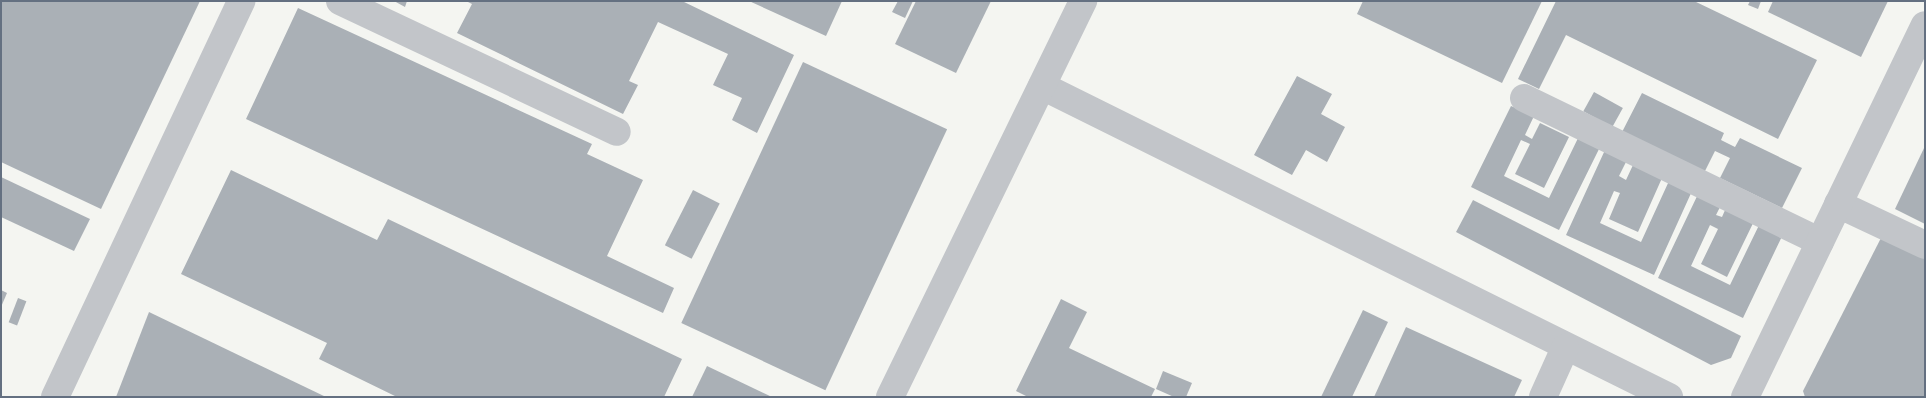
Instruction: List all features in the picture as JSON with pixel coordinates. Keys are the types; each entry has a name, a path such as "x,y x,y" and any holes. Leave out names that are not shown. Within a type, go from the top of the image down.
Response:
{"street":[{"path":"54,397 241,1"},
{"path":"340,1 617,132"},
{"path":"890,397 1083,1"},
{"path":"1745,397 1925,25"},
{"path":"1042,86 1565,348 1669,397"},
{"path":"1524,98 1820,242"},
{"path":"1838,204 1925,245"},
{"path":"1543,397 1565,348"}],"building":[{"path":"1,1 200,1 101,209 1,162"},
{"path":"394,1 407,1 405,7"},
{"path":"466,1 682,1 794,55 757,133 732,120 742,98 713,85 728,54 658,22 629,81 638,85 623,114 457,33 472,4"},
{"path":"749,1 842,1 826,36"},
{"path":"898,1 913,1 905,18 892,12"},
{"path":"916,1 991,1 956,73 895,44"},
{"path":"1363,1 1542,1 1502,83 1357,14"},
{"path":"1556,1 1694,1 1817,60 1778,139 1566,35 1539,89 1518,79"},
{"path":"1750,1 1761,1 1758,9 1748,5"},
{"path":"1773,1 1888,1 1861,57 1768,12"},
{"path":"298,8 592,144 587,154 643,180 607,256 674,288 663,313 246,119"},
{"path":"803,62 947,129 825,390 681,323"},
{"path":"1297,76 1332,94 1321,114 1345,127 1327,162 1306,150 1292,175 1254,155"},
{"path":"1594,92 1623,108 1612,127 1583,111"},
{"path":"1642,93 1724,133 1721,140 1735,147 1740,138 1802,168 1782,208 1720,178 1730,158 1715,151 1702,177 1620,136"},
{"path":"1511,106 1534,116 1525,135 1532,139 1540,123 1569,137 1544,188 1515,174 1530,144 1521,140 1504,176 1549,198 1580,134 1601,145 1559,230 1471,187"},
{"path":"1925,146 1925,224 1895,209"},
{"path":"1605,150 1627,160 1619,176 1626,180 1633,165 1662,178 1638,232 1609,219 1620,193 1614,191 1600,223 1641,242 1669,181 1692,191 1654,275 1566,235"},
{"path":"231,170 377,240 388,219 682,359 664,397 397,397 319,359 327,343 181,274"},
{"path":"1,177 90,219 74,251 1,217"},
{"path":"693,190 720,204 692,259 665,245"},
{"path":"1700,190 1723,201 1716,215 1722,217 1729,201 1757,215 1727,277 1701,264 1718,229 1710,225 1691,266 1730,285 1762,219 1785,230 1743,318 1658,278"},
{"path":"1473,200 1741,336 1731,358 1711,365 1456,232"},
{"path":"1882,236 1925,256 1925,397 1805,397 1803,391"},
{"path":"1,290 7,293 1,307"},
{"path":"18,298 26,301 17,325 9,322"},
{"path":"1061,299 1087,312 1069,348 1155,389 1151,397 1028,397 1016,391"},
{"path":"1363,310 1388,322 1352,397 1321,397"},
{"path":"149,312 326,397 116,397"},
{"path":"1406,327 1522,380 1514,397 1374,397"},
{"path":"707,366 772,397 692,397"},
{"path":"1163,371 1192,383 1186,397 1174,397 1156,389"}]}
